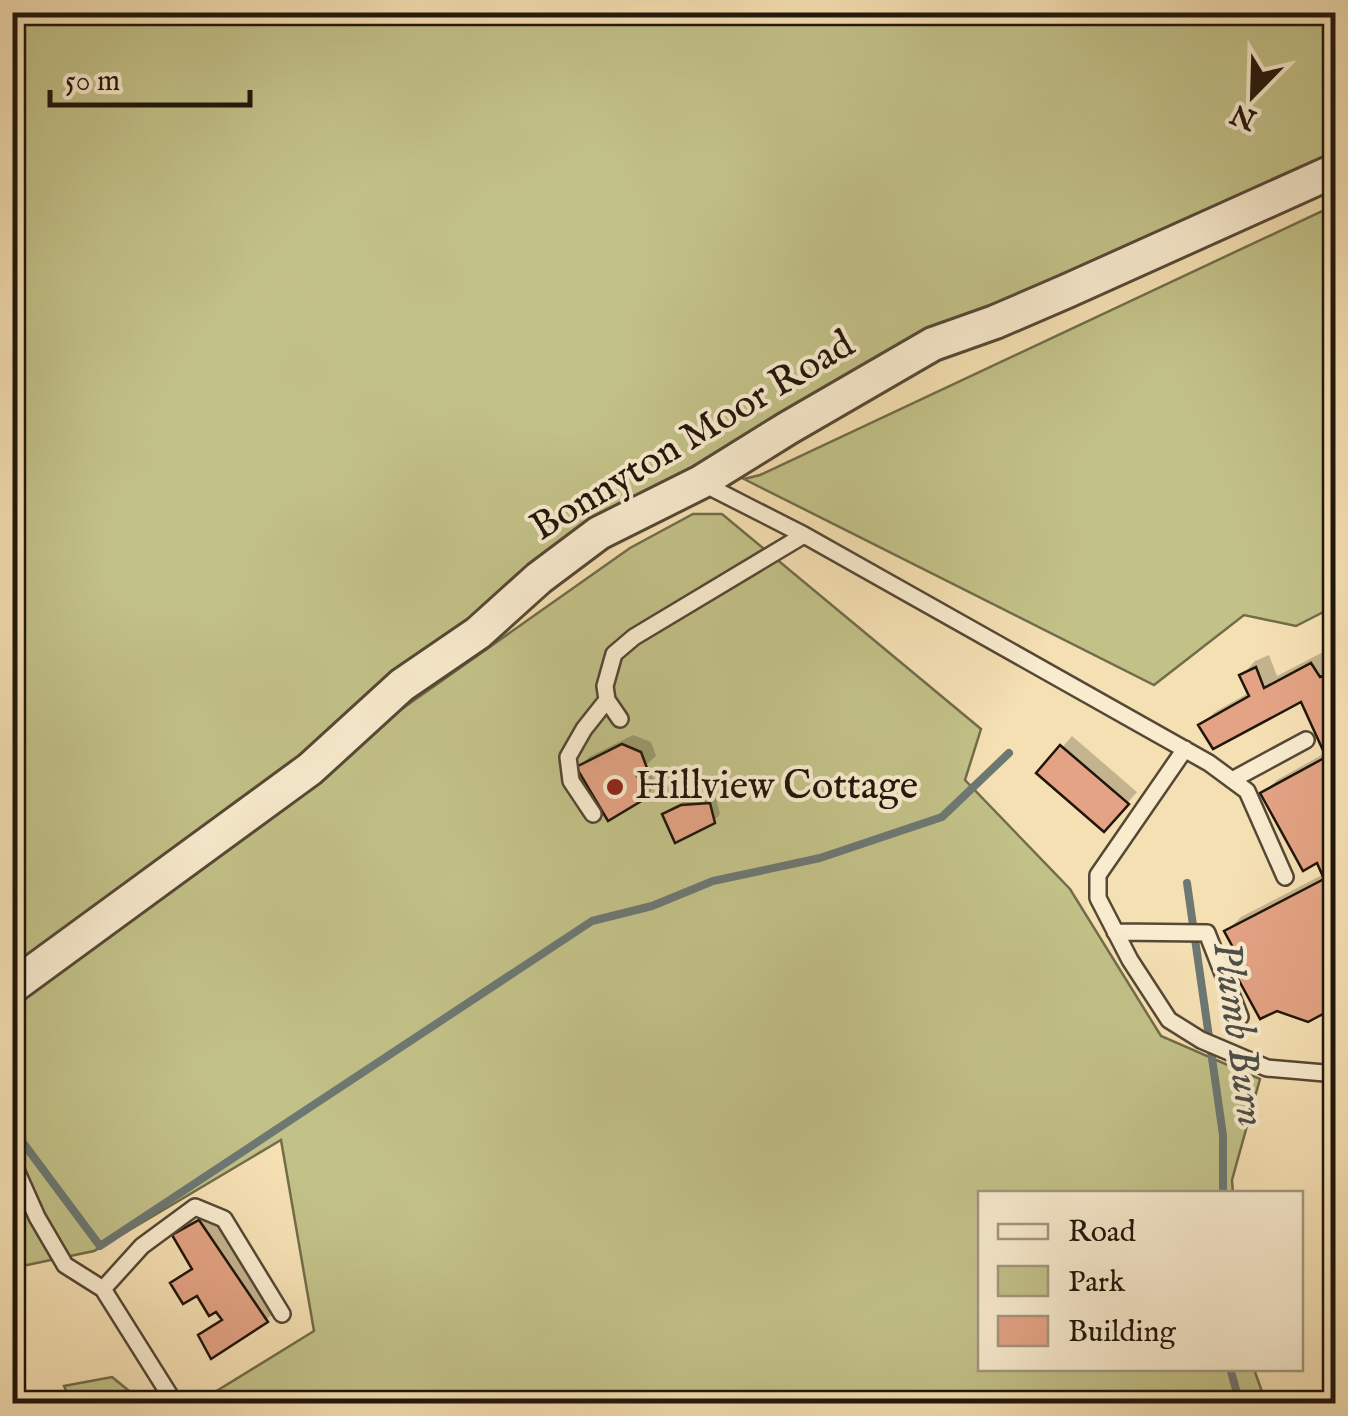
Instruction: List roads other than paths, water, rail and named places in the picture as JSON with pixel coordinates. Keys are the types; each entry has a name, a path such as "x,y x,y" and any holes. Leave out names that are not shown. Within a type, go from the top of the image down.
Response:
{"street":[{"name":"Bonnyton Moor Road","path":"12,987 310,769 402,685 478,634 539,578 599,532 701,482 933,344 1067,291 1336,170"}],"lane":[{"path":"701,482 1210,763 1248,791 1285,877"},
{"path":"620,719 607,700 605,686 614,654 634,637 804,536"},
{"path":"593,814 572,781 568,756 607,700"},
{"path":"1232,780 1306,740"},
{"path":"1185,749 1098,875 1098,898 1169,1020 1202,1040 1267,1068 1336,1074"},
{"path":"1115,932 1207,933 1240,1016"},
{"path":"12,1161 37,1217 65,1265 103,1289 174,1402"},
{"path":"103,1289 142,1246 195,1208 224,1219 282,1314"}],"waterway":[{"path":"12,1128 100,1246 592,921 652,906 713,881 820,858 942,817 1009,753"},
{"name":"Plumb Burn","path":"1187,883 1223,1135 1223,1191"},
{"name":"Plumb Burn","path":"1231,1371 1240,1404"}],"place":[{"name":"Hillview Cottage","path":"615,787"}]}
